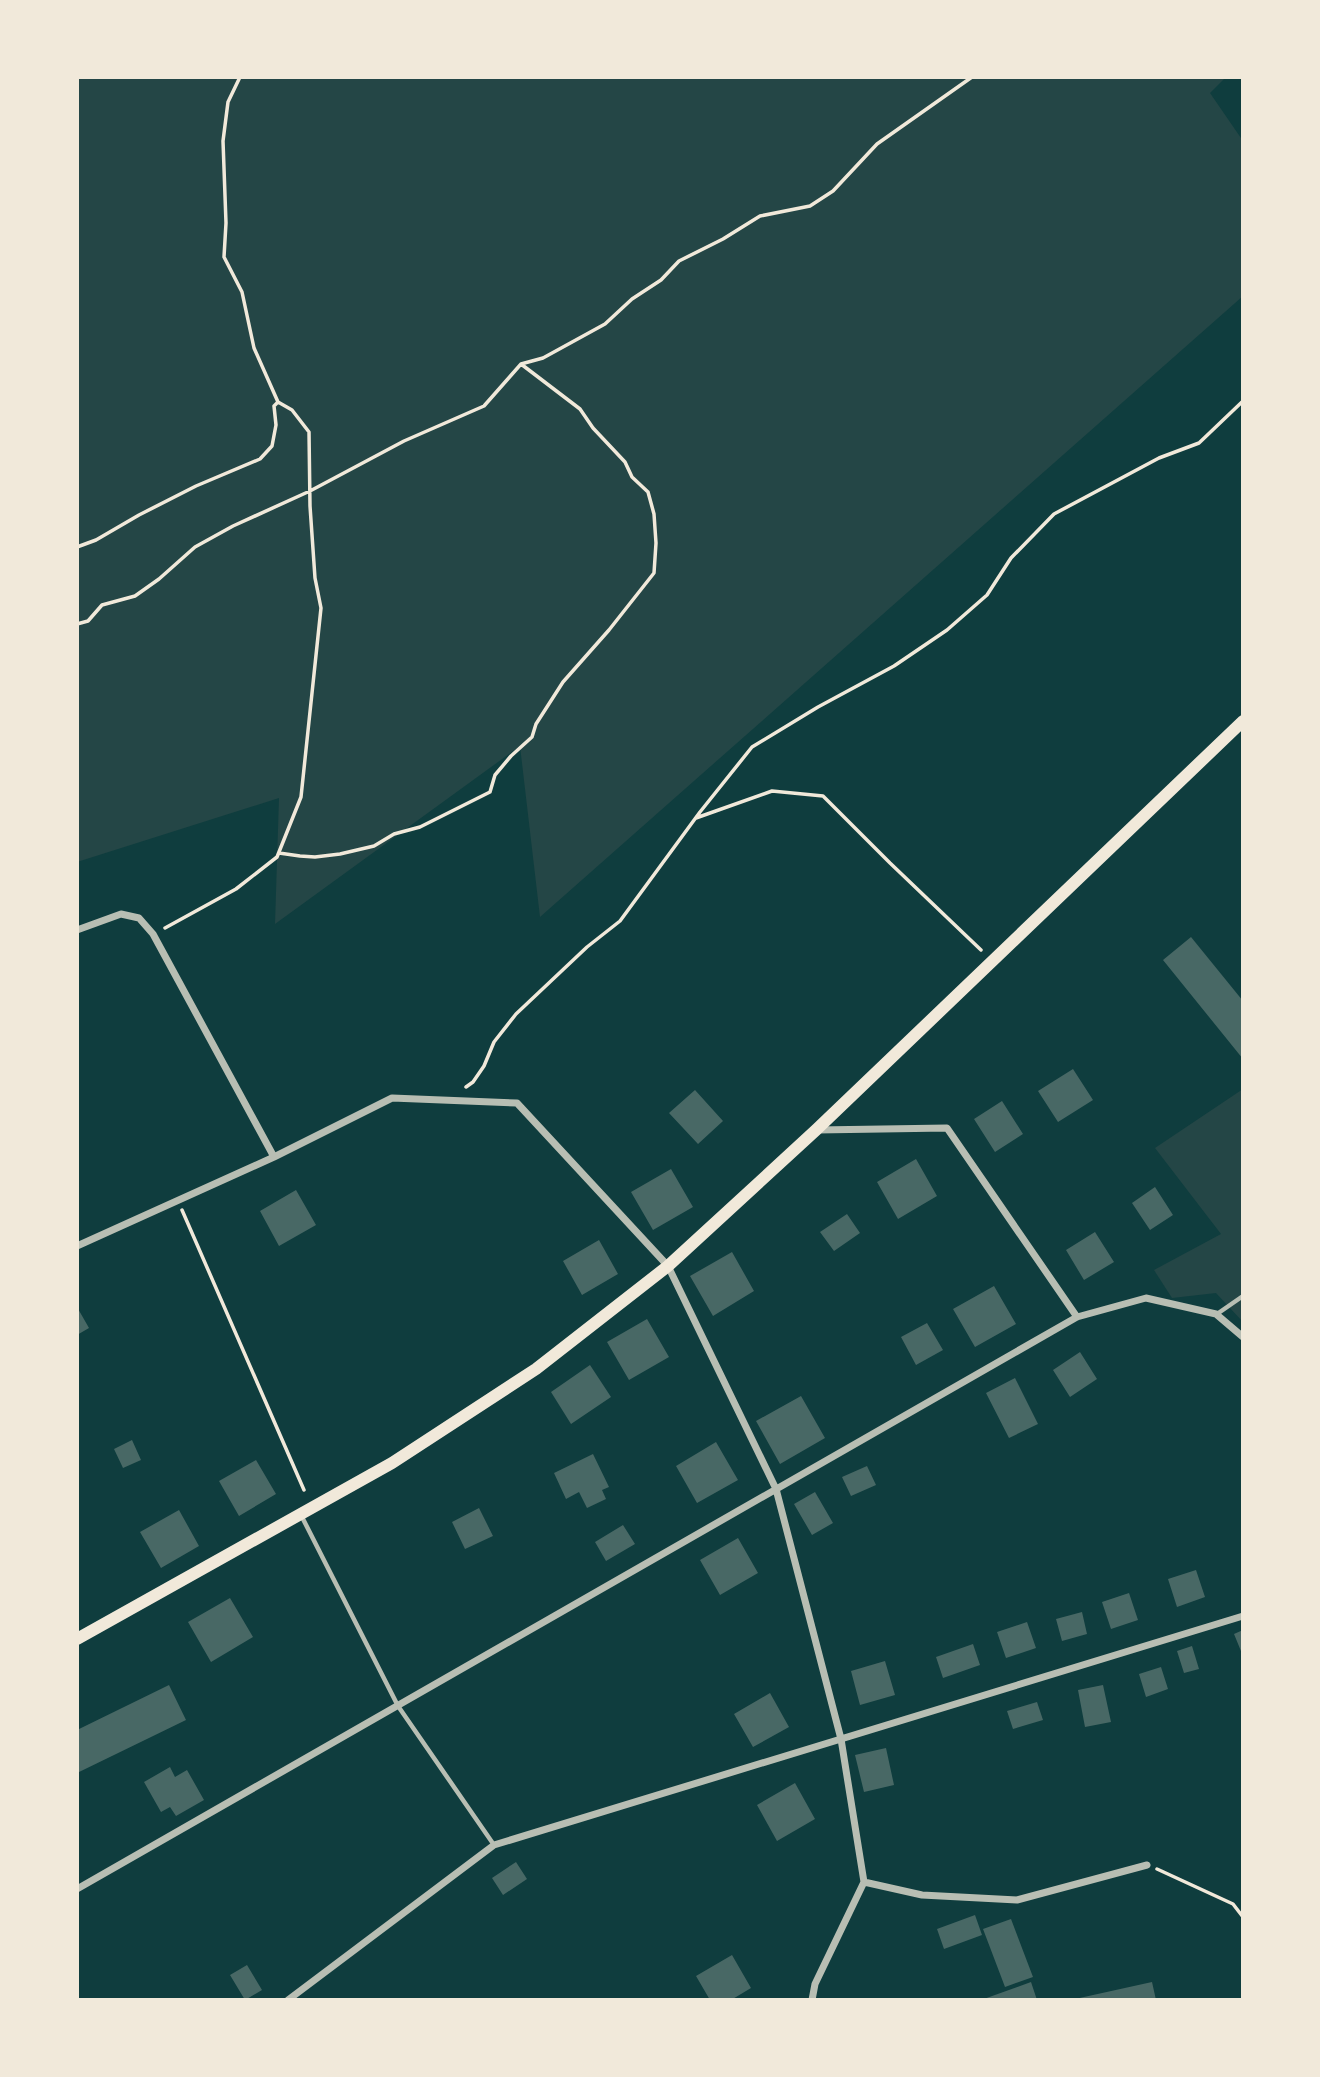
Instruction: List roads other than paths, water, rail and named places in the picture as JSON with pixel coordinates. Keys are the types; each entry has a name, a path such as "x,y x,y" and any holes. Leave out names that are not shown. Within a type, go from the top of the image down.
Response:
{"main road":[{"path":"77,1639 392,1463 536,1369 668,1266 816,1130 1243,722"}],"street":[{"path":"77,930 121,914 139,918 153,934 274,1157"},
{"path":"77,1246 274,1157 392,1098 517,1103 668,1266 776,1489 841,1739 864,1882 814,1984 812,2000"},
{"path":"816,1130 947,1128 1077,1317"},
{"path":"77,1889 1077,1317 1146,1298 1216,1314 1243,1337"},
{"path":"288,2000 494,1845 1243,1616"},
{"path":"864,1882 922,1895 1017,1900 1147,1865"}],"lane":[{"path":"1216,1314 1243,1296"},
{"path":"300,1514 398,1706 494,1845"}]}
